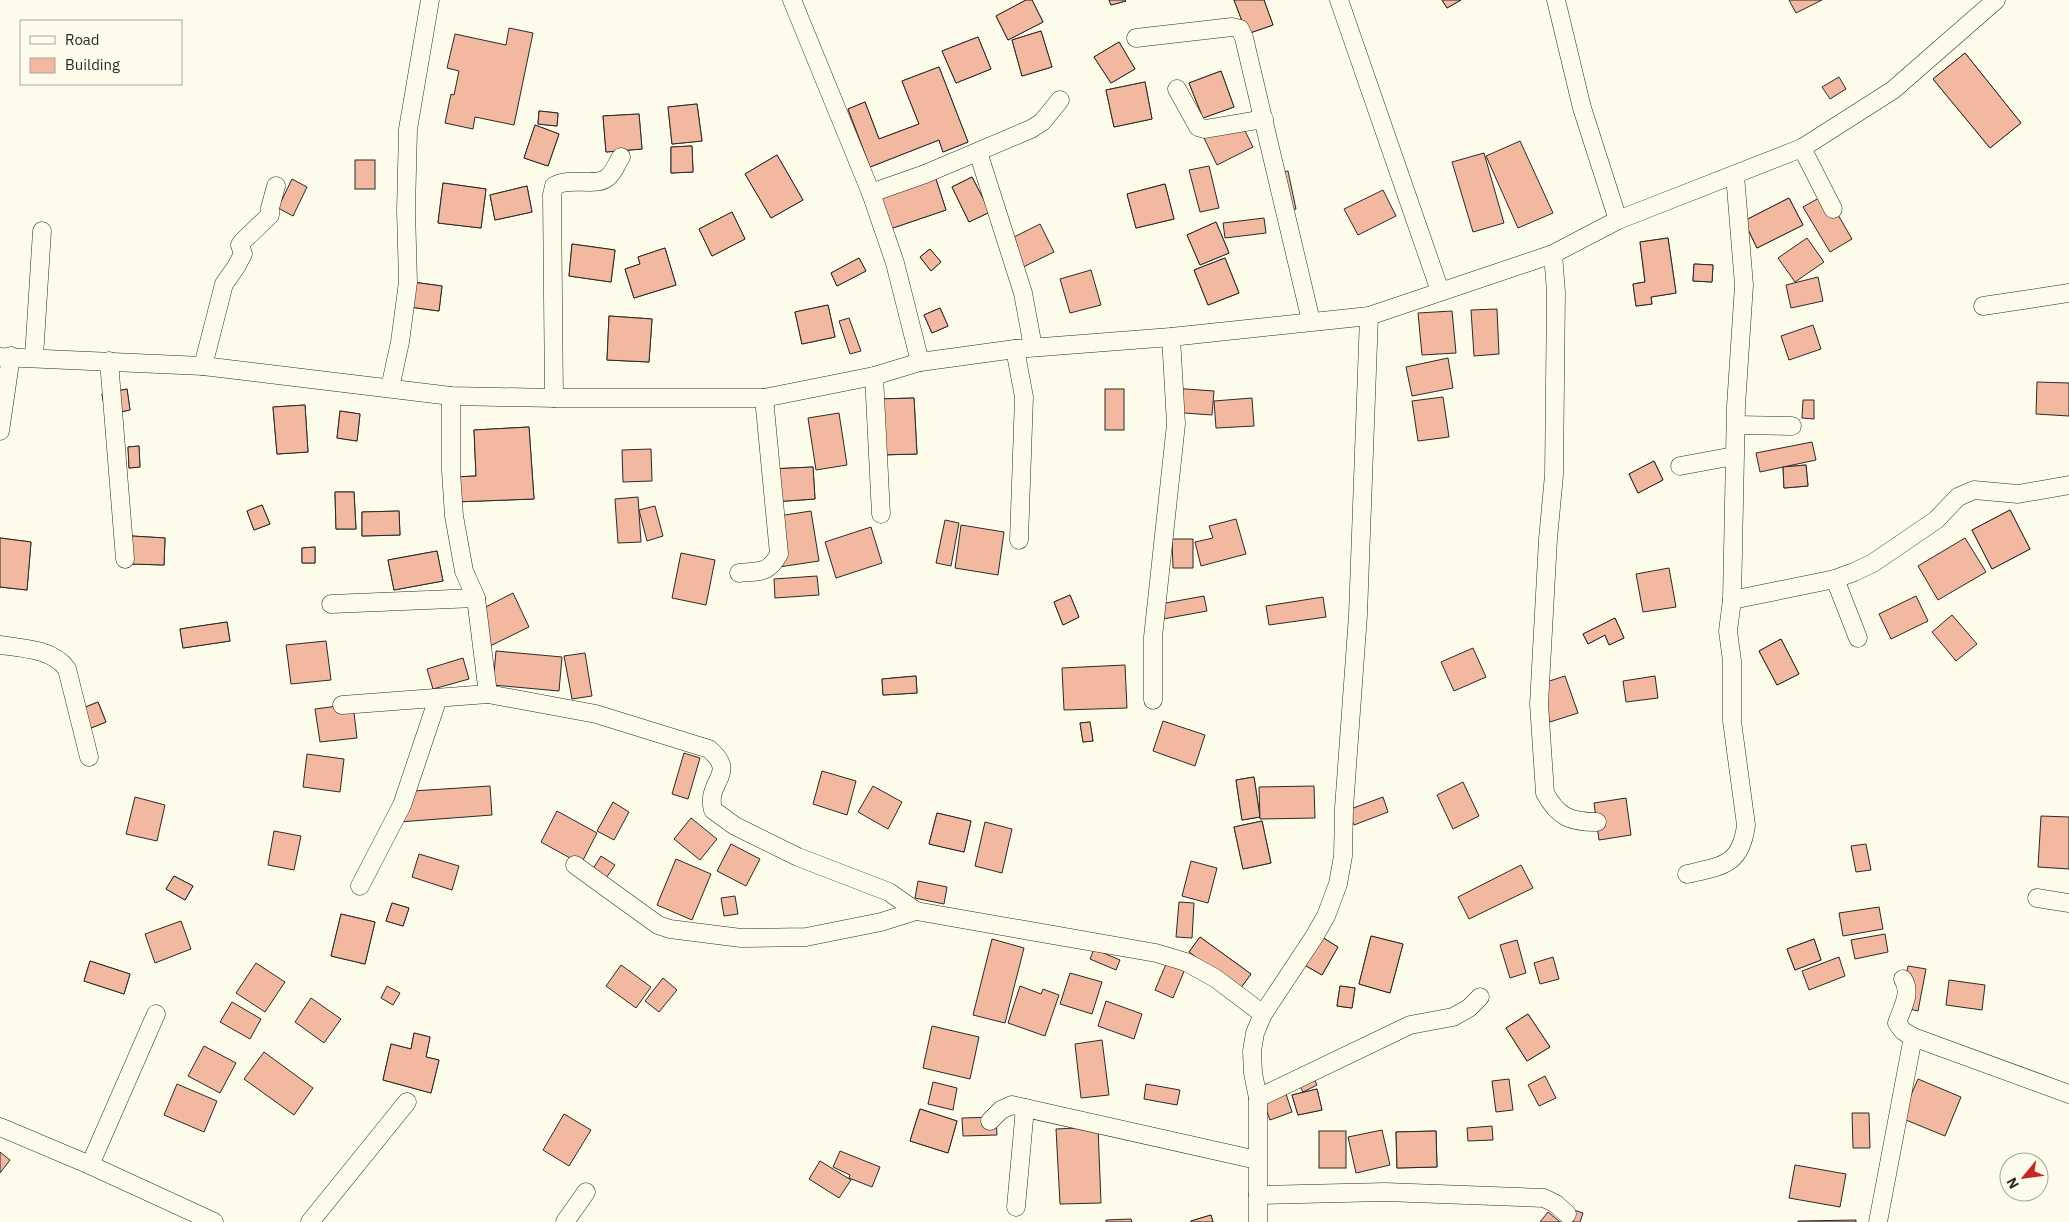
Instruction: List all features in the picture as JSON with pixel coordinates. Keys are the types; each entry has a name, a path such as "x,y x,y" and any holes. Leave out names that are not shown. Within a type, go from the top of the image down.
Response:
{"street":[{"path":"390,388 400,342 408,282 406,210 408,129 430,0"},
{"path":"792,0 871,193 895,263 920,362"},
{"path":"1339,0 1440,291"},
{"path":"1556,0 1582,108 1618,220"},
{"path":"0,431 6,357 203,366 451,396 764,398 874,376 920,362 1015,349 1171,337 1370,316 1553,254 1618,220 1802,148 1894,90 1996,0"},
{"path":"1136,38 1232,27 1240,29 1244,38 1264,119 1311,321"},
{"path":"1177,89 1198,127 1205,128 1264,119"},
{"path":"871,193 978,152 1031,129 1042,122 1060,100"},
{"path":"1802,148 1833,209"},
{"path":"978,152 1023,293 1033,347"},
{"path":"554,398 552,205 554,186 561,182 601,182 608,178 621,157"},
{"path":"1688,874 1721,866 1736,855 1744,842 1746,825 1732,721 1732,661 1728,631 1732,600 1734,456 1744,285 1735,175"},
{"path":"203,366 224,284 243,254 240,245 270,215 276,186"},
{"path":"34,357 42,231"},
{"path":"1553,254 1556,292 1554,475 1548,539 1539,704 1545,793 1551,804 1570,820 1597,822"},
{"path":"1983,306 2069,293"},
{"path":"1258,1222 1258,1098 1253,1073 1252,1051 1255,1033 1262,1014 1326,916 1338,884 1343,856 1344,808 1358,614 1370,316"},
{"path":"1153,700 1153,637 1176,424 1171,337"},
{"path":"1015,349 1024,397 1019,540"},
{"path":"109,361 125,559"},
{"path":"874,376 881,514"},
{"path":"451,396 451,471 454,516 464,571 476,598 488,694"},
{"path":"739,573 767,570 780,554 764,398"},
{"path":"1736,425 1792,426"},
{"path":"1680,466 1734,456"},
{"path":"1732,600 1835,579 1854,572 1936,520 1958,497 1974,490 1992,490 2018,494 2069,485"},
{"path":"1835,579 1858,638"},
{"path":"331,604 476,598"},
{"path":"0,645 20,647 53,656 61,661 67,669 89,757"},
{"path":"342,705 488,694 596,714 709,750 720,758 723,767 712,796 713,810 735,826 798,857 889,892 916,911 1156,953 1186,962 1214,978 1262,1014"},
{"path":"360,886 402,805 438,698"},
{"path":"575,864 658,925 670,929 741,938 806,937 881,922 916,911"},
{"path":"2037,898 2069,902"},
{"path":"1903,979 1907,985 1908,993 1897,1023 1903,1031 1913,1037 2069,1094"},
{"path":"1258,1098 1410,1025 1453,1017 1469,1008 1480,997"},
{"path":"90,1165 156,1014"},
{"path":"1878,1222 1913,1037"},
{"path":"310,1222 407,1102"},
{"path":"990,1121 1001,1110 1012,1105 1257,1160"},
{"path":"1016,1207 1025,1108"},
{"path":"0,1127 90,1165 214,1222"},
{"path":"566,1222 586,1192"},
{"path":"1258,1195 1384,1192 1544,1198 1556,1204 1567,1214"}],"building":[{"path":"1026,0 1032,0 1043,22 1008,40 996,16"},
{"path":"1026,0 1032,0 1043,22 1008,40 996,16"},
{"path":"1109,0 1125,0 1126,1 1111,5"},
{"path":"1109,0 1125,0 1126,1 1111,5"},
{"path":"1234,0 1264,0 1273,25 1247,34"},
{"path":"1234,0 1264,0 1273,25 1247,34"},
{"path":"1442,0 1461,0 1447,8"},
{"path":"1442,0 1461,0 1447,8"},
{"path":"1789,0 1822,0 1796,13"},
{"path":"509,28 533,33 514,125 475,117 473,129 445,123 451,94 454,95 459,71 447,68 455,34 506,45"},
{"path":"1041,31 1052,67 1022,76 1012,40"},
{"path":"1041,31 1052,67 1022,76 1012,40"},
{"path":"978,37 991,69 956,83 942,51"},
{"path":"978,37 991,69 956,83 942,51"},
{"path":"1119,42 1135,69 1111,83 1094,57"},
{"path":"1119,42 1135,69 1111,83 1094,57"},
{"path":"1965,53 2021,123 1990,148 1933,79"},
{"path":"1965,53 2021,123 1990,148 1933,79"},
{"path":"939,67 968,142 943,152 939,140 870,167 848,109 865,102 879,139 919,124 902,81"},
{"path":"939,67 968,142 943,152 939,140 870,167 848,109 865,102 879,139 919,124 902,81"},
{"path":"1221,71 1234,107 1203,118 1189,83"},
{"path":"1221,71 1234,107 1203,118 1189,83"},
{"path":"1839,77 1846,89 1830,99 1822,87"},
{"path":"1145,82 1152,119 1114,127 1106,90"},
{"path":"1145,82 1152,119 1114,127 1106,90"},
{"path":"697,104 702,141 672,144 668,107"},
{"path":"697,104 702,141 672,144 668,107"},
{"path":"539,111 558,113 557,126 538,124"},
{"path":"539,111 558,113 557,126 538,124"},
{"path":"639,114 642,149 606,152 603,116"},
{"path":"639,114 642,149 606,152 603,116"},
{"path":"1240,121 1253,147 1217,165 1204,138"},
{"path":"535,125 559,134 548,166 524,158"},
{"path":"535,125 559,134 548,166 524,158"},
{"path":"1520,141 1553,213 1518,228 1486,156"},
{"path":"692,146 693,172 671,173 671,147"},
{"path":"692,146 693,172 671,173 671,147"},
{"path":"1484,153 1504,223 1473,232 1452,162"},
{"path":"777,155 803,200 771,218 745,174"},
{"path":"777,155 803,200 771,218 745,174"},
{"path":"355,160 375,160 375,189 355,189"},
{"path":"1209,166 1219,208 1200,212 1189,170"},
{"path":"932,167 946,210 890,229 875,187"},
{"path":"932,167 946,210 890,229 875,187"},
{"path":"1288,171 1296,209 1284,211 1277,173"},
{"path":"972,177 990,212 969,222 952,187"},
{"path":"972,177 990,212 969,222 952,187"},
{"path":"292,179 307,187 293,216 278,208"},
{"path":"443,183 486,189 481,228 438,223"},
{"path":"443,183 486,189 481,228 438,223"},
{"path":"1165,184 1174,219 1136,228 1127,194"},
{"path":"1165,184 1174,219 1136,228 1127,194"},
{"path":"527,186 532,212 495,220 490,195"},
{"path":"527,186 532,212 495,220 490,195"},
{"path":"1383,190 1396,216 1358,235 1344,209"},
{"path":"1826,194 1852,239 1830,252 1803,207"},
{"path":"1789,198 1803,225 1757,248 1744,221"},
{"path":"1789,198 1803,225 1757,248 1744,221"},
{"path":"732,212 745,239 712,256 699,229"},
{"path":"732,212 745,239 712,256 699,229"},
{"path":"1264,218 1266,233 1225,238 1223,223"},
{"path":"1216,222 1229,253 1200,265 1187,235"},
{"path":"1216,222 1229,253 1200,265 1187,235"},
{"path":"1040,224 1054,252 1019,269 1006,241"},
{"path":"1668,238 1676,293 1651,297 1652,304 1636,306 1633,284 1645,282 1640,242"},
{"path":"1668,238 1676,293 1651,297 1652,304 1636,306 1633,284 1645,282 1640,242"},
{"path":"1807,238 1824,262 1795,282 1778,258"},
{"path":"572,244 615,250 611,282 569,276"},
{"path":"572,244 615,250 611,282 569,276"},
{"path":"665,248 676,285 634,298 625,269 640,264 638,257"},
{"path":"665,248 676,285 634,298 625,269 640,264 638,257"},
{"path":"930,249 941,262 931,271 920,257"},
{"path":"930,249 941,262 931,271 920,257"},
{"path":"859,258 866,271 837,286 831,273"},
{"path":"859,258 866,271 837,286 831,273"},
{"path":"1225,258 1239,293 1208,305 1194,270"},
{"path":"1225,258 1239,293 1208,305 1194,270"},
{"path":"1694,264 1713,265 1712,282 1693,281"},
{"path":"1694,264 1713,265 1712,282 1693,281"},
{"path":"1091,270 1101,305 1070,313 1060,279"},
{"path":"1818,277 1823,301 1791,308 1786,285"},
{"path":"405,281 442,286 439,311 402,306"},
{"path":"405,281 442,286 439,311 402,306"},
{"path":"828,305 835,337 802,344 795,312"},
{"path":"828,305 835,337 802,344 795,312"},
{"path":"940,308 948,326 932,333 924,315"},
{"path":"940,308 948,326 932,333 924,315"},
{"path":"1497,309 1499,354 1474,356 1471,310"},
{"path":"1452,311 1456,353 1422,355 1418,313"},
{"path":"609,316 652,319 649,362 607,360"},
{"path":"609,316 652,319 649,362 607,360"},
{"path":"849,318 861,351 850,354 839,321"},
{"path":"1813,325 1821,349 1789,360 1781,336"},
{"path":"1448,358 1453,388 1412,396 1406,367"},
{"path":"2037,382 2069,383 2069,416 2036,414"},
{"path":"1172,388 1214,391 1212,415 1170,412"},
{"path":"127,389 130,410 106,415 102,394"},
{"path":"127,389 130,410 106,415 102,394"},
{"path":"1105,389 1124,389 1124,430 1105,430"},
{"path":"1443,397 1449,437 1418,441 1412,401"},
{"path":"914,398 917,454 879,455 877,399"},
{"path":"914,398 917,454 879,455 877,399"},
{"path":"1252,398 1254,426 1216,428 1214,401"},
{"path":"1803,400 1814,400 1814,419 1802,418"},
{"path":"305,405 308,452 277,454 273,407"},
{"path":"305,405 308,452 277,454 273,407"},
{"path":"340,411 360,414 357,441 337,438"},
{"path":"340,411 360,414 357,441 337,438"},
{"path":"839,413 847,465 816,470 808,418"},
{"path":"529,427 534,499 454,502 453,477 476,476 474,430"},
{"path":"529,427 534,499 454,502 453,477 476,476 474,430"},
{"path":"1812,442 1816,460 1760,472 1756,453"},
{"path":"139,446 140,467 129,468 128,447"},
{"path":"139,446 140,467 129,468 128,447"},
{"path":"651,449 652,481 623,482 622,450"},
{"path":"1654,461 1663,480 1638,493 1629,474"},
{"path":"1654,461 1663,480 1638,493 1629,474"},
{"path":"1806,465 1808,486 1784,488 1783,467"},
{"path":"1806,465 1808,486 1784,488 1783,467"},
{"path":"813,467 815,499 772,502 770,469"},
{"path":"813,467 815,499 772,502 770,469"},
{"path":"335,492 354,492 356,529 336,529"},
{"path":"335,492 354,492 356,529 336,529"},
{"path":"638,497 641,542 618,543 615,499"},
{"path":"262,505 270,524 254,530 247,511"},
{"path":"262,505 270,524 254,530 247,511"},
{"path":"655,506 663,536 647,541 639,510"},
{"path":"2010,510 2030,549 1992,569 1972,530"},
{"path":"2010,510 2030,549 1992,569 1972,530"},
{"path":"399,511 400,535 362,536 362,512"},
{"path":"399,511 400,535 362,536 362,512"},
{"path":"811,511 819,561 779,567 772,517"},
{"path":"1236,519 1246,554 1201,566 1195,542 1213,538 1209,526"},
{"path":"945,520 959,523 951,566 936,563"},
{"path":"961,525 1004,532 998,575 955,568"},
{"path":"871,527 882,563 836,578 825,542"},
{"path":"132,536 165,538 164,565 131,564"},
{"path":"132,536 165,538 164,565 131,564"},
{"path":"0,538 31,542 27,590 0,587"},
{"path":"0,538 31,542 27,590 0,587"},
{"path":"1965,538 1986,572 1938,600 1918,566"},
{"path":"1172,539 1193,539 1193,568 1173,568"},
{"path":"315,547 315,563 302,563 302,548"},
{"path":"315,547 315,563 302,563 302,548"},
{"path":"437,551 443,581 394,590 388,560"},
{"path":"437,551 443,581 394,590 388,560"},
{"path":"681,553 715,560 706,605 672,598"},
{"path":"1669,568 1676,607 1643,612 1636,574"},
{"path":"817,576 819,595 775,598 774,579"},
{"path":"513,593 529,627 490,646 474,613"},
{"path":"1070,595 1079,617 1063,625 1054,602"},
{"path":"1070,595 1079,617 1063,625 1054,602"},
{"path":"1204,596 1207,611 1163,619 1160,604"},
{"path":"1916,596 1928,621 1891,639 1879,614"},
{"path":"1323,597 1326,617 1269,625 1266,606"},
{"path":"1952,615 1977,644 1956,661 1932,632"},
{"path":"1615,618 1624,638 1609,645 1605,635 1588,644 1583,634"},
{"path":"1615,618 1624,638 1609,645 1605,635 1588,644 1583,634"},
{"path":"227,622 230,641 183,648 180,629"},
{"path":"227,622 230,641 183,648 180,629"},
{"path":"1781,639 1799,674 1777,685 1759,651"},
{"path":"1781,639 1799,674 1777,685 1759,651"},
{"path":"326,641 331,680 291,684 286,645"},
{"path":"1473,648 1486,677 1454,691 1441,662"},
{"path":"496,651 562,657 559,691 493,685"},
{"path":"585,653 592,696 572,699 564,656"},
{"path":"463,658 469,679 433,689 427,669"},
{"path":"1125,665 1127,708 1064,710 1062,668"},
{"path":"916,676 917,693 883,695 882,679"},
{"path":"916,676 917,693 883,695 882,679"},
{"path":"1565,676 1578,713 1550,722 1537,685"},
{"path":"1655,676 1658,698 1626,702 1623,681"},
{"path":"98,702 106,722 86,730 78,710"},
{"path":"98,702 106,722 86,730 78,710"},
{"path":"353,704 357,738 320,742 315,709"},
{"path":"1163,721 1205,735 1195,766 1153,751"},
{"path":"1090,722 1093,741 1083,742 1080,723"},
{"path":"1090,722 1093,741 1083,742 1080,723"},
{"path":"684,753 700,758 688,799 672,794"},
{"path":"307,754 344,759 340,792 303,787"},
{"path":"822,771 856,781 847,815 813,804"},
{"path":"1254,777 1260,817 1242,820 1236,780"},
{"path":"1254,777 1260,817 1242,820 1236,780"},
{"path":"1463,782 1479,816 1453,829 1437,795"},
{"path":"490,786 492,815 399,822 397,792"},
{"path":"873,786 902,802 888,829 858,812"},
{"path":"1314,786 1315,818 1260,819 1259,787"},
{"path":"135,797 165,805 157,841 126,834"},
{"path":"1383,797 1388,812 1354,825 1348,810"},
{"path":"1626,798 1631,835 1599,840 1594,803"},
{"path":"613,802 629,812 614,840 597,831"},
{"path":"557,811 597,833 581,864 541,842"},
{"path":"937,813 971,821 964,852 929,844"},
{"path":"937,813 971,821 964,852 929,844"},
{"path":"2041,816 2069,817 2069,869 2038,867"},
{"path":"691,818 717,839 700,860 674,839"},
{"path":"1262,821 1271,863 1243,869 1234,827"},
{"path":"1262,821 1271,863 1243,869 1234,827"},
{"path":"985,822 1012,829 1002,873 975,866"},
{"path":"274,831 301,836 294,870 268,865"},
{"path":"731,844 760,859 746,886 717,871"},
{"path":"1866,844 1871,870 1856,872 1851,846"},
{"path":"419,854 459,866 452,890 412,877"},
{"path":"601,856 615,865 604,881 591,872"},
{"path":"676,859 711,874 692,920 657,905"},
{"path":"1191,861 1217,868 1208,903 1182,896"},
{"path":"1521,865 1533,888 1469,919 1458,897"},
{"path":"174,876 193,886 185,900 166,889"},
{"path":"174,876 193,886 185,900 166,889"},
{"path":"918,881 947,887 944,904 915,898"},
{"path":"735,896 738,914 724,916 721,898"},
{"path":"1179,902 1194,903 1192,938 1176,937"},
{"path":"392,903 409,908 403,926 386,921"},
{"path":"392,903 409,908 403,926 386,921"},
{"path":"1879,907 1883,929 1843,936 1839,913"},
{"path":"341,914 375,922 365,964 331,956"},
{"path":"341,914 375,922 365,964 331,956"},
{"path":"181,921 191,949 155,963 145,934"},
{"path":"1317,934 1338,947 1322,975 1301,963"},
{"path":"1317,934 1338,947 1322,975 1301,963"},
{"path":"1885,934 1888,952 1855,959 1851,940"},
{"path":"1371,936 1403,944 1390,993 1359,984"},
{"path":"1371,936 1403,944 1390,993 1359,984"},
{"path":"1200,937 1251,974 1240,989 1189,952"},
{"path":"1200,937 1251,974 1240,989 1189,952"},
{"path":"992,939 1024,948 1005,1023 973,1015"},
{"path":"1814,939 1821,960 1795,970 1787,949"},
{"path":"1814,939 1821,960 1795,970 1787,949"},
{"path":"1517,940 1526,973 1510,978 1500,945"},
{"path":"1094,949 1120,960 1116,970 1090,959"},
{"path":"1553,957 1559,979 1540,984 1534,963"},
{"path":"1839,957 1845,976 1809,990 1802,971"},
{"path":"90,961 130,974 124,994 84,981"},
{"path":"90,961 130,974 124,994 84,981"},
{"path":"1167,962 1185,969 1173,998 1155,990"},
{"path":"256,963 285,982 265,1012 236,993"},
{"path":"621,965 651,987 636,1008 606,986"},
{"path":"1908,966 1926,969 1918,1011 1900,1007"},
{"path":"1070,973 1102,982 1092,1014 1060,1004"},
{"path":"663,978 677,990 659,1012 645,1001"},
{"path":"1949,980 1985,985 1982,1010 1946,1005"},
{"path":"387,986 400,993 393,1005 381,998"},
{"path":"1020,986 1041,994 1043,989 1059,995 1045,1036 1008,1023"},
{"path":"1340,986 1355,988 1352,1008 1337,1006"},
{"path":"1340,986 1355,988 1352,1008 1337,1006"},
{"path":"311,998 341,1019 324,1043 295,1022"},
{"path":"1106,1001 1142,1014 1134,1039 1098,1026"},
{"path":"232,1002 261,1019 250,1039 220,1022"},
{"path":"1528,1014 1550,1047 1527,1061 1506,1028"},
{"path":"1528,1014 1550,1047 1527,1061 1506,1028"},
{"path":"932,1026 979,1037 970,1079 923,1068"},
{"path":"414,1033 430,1037 426,1057 439,1060 431,1093 383,1080 391,1044 411,1049"},
{"path":"414,1033 430,1037 426,1057 439,1060 431,1093 383,1080 391,1044 411,1049"},
{"path":"1102,1040 1109,1095 1081,1098 1075,1044"},
{"path":"204,1046 236,1063 220,1093 188,1076"},
{"path":"264,1052 313,1088 294,1115 244,1079"},
{"path":"1311,1073 1317,1085 1303,1092 1297,1081"},
{"path":"1545,1076 1556,1098 1539,1106 1528,1085"},
{"path":"1509,1079 1513,1110 1496,1112 1492,1081"},
{"path":"1918,1079 1961,1097 1945,1136 1901,1118"},
{"path":"933,1082 957,1088 953,1110 928,1104"},
{"path":"177,1084 217,1101 204,1132 164,1115"},
{"path":"1146,1084 1180,1090 1177,1105 1144,1099"},
{"path":"1317,1089 1322,1110 1298,1115 1292,1095"},
{"path":"1317,1089 1322,1110 1298,1115 1292,1095"},
{"path":"1285,1091 1292,1112 1270,1120 1262,1098"},
{"path":"920,1109 957,1121 948,1153 910,1141"},
{"path":"920,1109 957,1121 948,1153 910,1141"},
{"path":"1852,1113 1869,1113 1870,1148 1853,1148"},
{"path":"564,1114 591,1130 569,1166 543,1150"},
{"path":"996,1117 997,1135 963,1136 962,1118"},
{"path":"1492,1126 1493,1140 1468,1141 1467,1128"},
{"path":"1098,1127 1101,1203 1060,1204 1056,1129"},
{"path":"1382,1130 1390,1165 1356,1173 1348,1137"},
{"path":"1319,1131 1346,1131 1346,1168 1319,1168"},
{"path":"1436,1131 1437,1167 1397,1168 1396,1132"},
{"path":"1436,1131 1437,1167 1397,1168 1396,1132"},
{"path":"840,1151 880,1167 872,1187 849,1178 850,1175 833,1167"},
{"path":"0,1152 10,1160 0,1173"},
{"path":"820,1161 851,1180 839,1198 809,1179"},
{"path":"1795,1165 1846,1174 1840,1207 1789,1198"},
{"path":"1565,1207 1583,1213 1580,1222 1561,1222"},
{"path":"1548,1212 1560,1222 1540,1222"},
{"path":"1211,1215 1213,1222 1191,1222 1191,1221"},
{"path":"1211,1215 1213,1222 1191,1222 1191,1221"},
{"path":"1131,1219 1132,1222 1106,1222 1106,1220"},
{"path":"1856,1220 1856,1222 1798,1222 1798,1221"}]}
